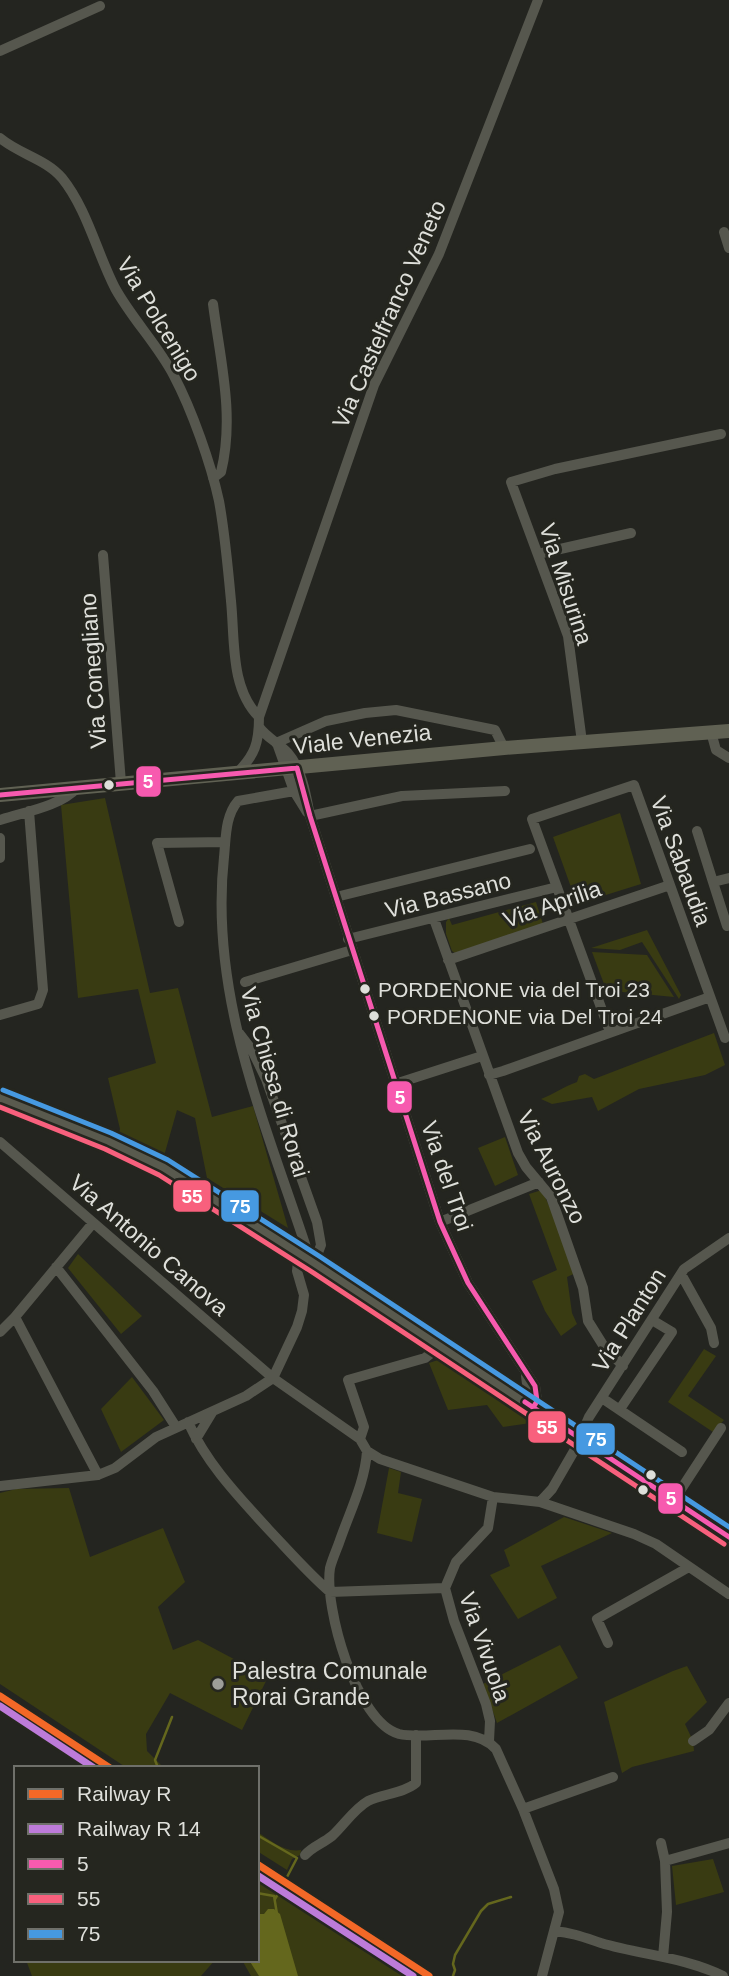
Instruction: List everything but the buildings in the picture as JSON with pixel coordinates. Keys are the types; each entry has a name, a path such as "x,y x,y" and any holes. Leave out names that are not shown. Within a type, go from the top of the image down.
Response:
{"main road":[{"name":"Viale Venezia","path":"0,795 503,748 729,731"},
{"path":"0,1098 108,1141 163,1167 314,1263 729,1537"}],"street":[{"name":"Via Castelfranco Veneto","path":"237,774 252,758 259,722 374,385 439,254 538,0"},
{"path":"0,51 100,6"},
{"name":"Via Polcenigo","path":"0,138 48,165 61,177 72,192 115,288 174,375 212,478 223,531 239,676 249,707 259,722"},
{"path":"724,232 729,248"},
{"path":"212,478 221,472 227,426 226,389 213,304"},
{"name":"Via Misurina","path":"582,742 568,636 511,482 555,468 721,433"},
{"path":"538,554 631,533"},
{"name":"Via Conegliano","path":"103,555 121,783"},
{"path":"276,743 326,721 396,710 495,730 503,748"},
{"path":"259,722 265,735 289,754 291,769"},
{"path":"711,732 716,750 729,758"},
{"name":"Via del Troi","path":"291,769 294,791 310,816"},
{"name":"Via del Troi","path":"291,769 306,796 348,939 440,1222 468,1283 535,1387 537,1394 529,1405"},
{"name":"Via Sabaudia","path":"557,887 532,819 634,785 725,1038"},
{"path":"0,820 71,794 77,788"},
{"name":"Via Chiesa di Rorai","path":"294,791 238,801 228,819 220,905 227,986 237,1030 279,1171 306,1247"},
{"path":"310,816 402,796 505,791"},
{"path":"0,1015 38,1004 43,990 29,811"},
{"path":"697,831 727,926"},
{"path":"0,838 0,858"},
{"path":"179,922 157,843 225,842"},
{"path":"336,897 530,849"},
{"path":"713,882 729,878"},
{"name":"Via Aprilia","path":"448,960 670,885"},
{"path":"557,887 610,1032"},
{"name":"Via Bassano","path":"348,939 557,887"},
{"name":"Via Auronzo","path":"434,919 518,1153 551,1197 568,1241 583,1288 588,1321 603,1345 623,1366"},
{"path":"245,982 352,950"},
{"path":"489,1075 710,997"},
{"path":"237,1030 252,1050 266,1079 317,1222 321,1245 314,1263"},
{"path":"395,1084 482,1056"},
{"name":"Via Antonio Canova","path":"0,1142 273,1378 360,1439"},
{"path":"440,1222 538,1182"},
{"path":"0,1332 93,1223"},
{"name":"Via Planton","path":"540,1502 552,1489 589,1417 684,1269 729,1238"},
{"path":"0,1486 98,1475 115,1468 156,1437 247,1396 273,1378 302,1311 304,1295 297,1271 298,1261"},
{"path":"57,1267 153,1391 176,1427"},
{"path":"681,1274 711,1328 714,1343"},
{"path":"15,1317 98,1475"},
{"path":"620,1409 672,1332 652,1320"},
{"path":"440,1346 425,1358 348,1380 364,1427 360,1439 367,1451 380,1460 493,1497 540,1502 634,1534 656,1544 729,1594"},
{"path":"602,1398 682,1452"},
{"path":"196,1439 213,1410"},
{"path":"188,1422 212,1465 313,1577 330,1592 445,1588"},
{"path":"674,1500 721,1428"},
{"path":"367,1451 366,1470 330,1567 330,1592 345,1661 363,1698 384,1725 397,1733 468,1735 489,1741 504,1766 523,1809 554,1889 560,1915 579,1934"},
{"name":"Via Vivuola","path":"489,1741 490,1721 486,1704 454,1621 445,1588 456,1562 488,1528 493,1497"},
{"path":"608,1643 597,1619 689,1567"},
{"path":"693,1741 709,1730 729,1703"},
{"path":"304,1856 313,1846 335,1833 364,1803 416,1783 416,1735"},
{"path":"523,1809 613,1777"},
{"path":"662,1843 667,1912 663,1956"},
{"path":"665,1861 729,1843"},
{"path":"542,1976 560,1915"},
{"path":"554,1931 579,1934 602,1943 663,1956 723,1976"}],"green space":[{"path":"105,798 150,993 178,988 212,1117 253,1106 288,1228 207,1178 195,1118 177,1110 164,1156 117,1141 120,1129 108,1078 156,1063 138,989 78,998 61,805"},
{"path":"620,813 641,884 577,904 553,837"},
{"path":"536,902 543,924 455,953 452,951 446,934 446,922 449,918 452,925"},
{"path":"647,930 681,995 679,999 642,942 620,950 591,948"},
{"path":"592,952 647,955 674,997 622,992 618,984 613,984 614,992 607,992"},
{"path":"714,1033 725,1065 705,1075 639,1089 598,1111 592,1097 552,1104 541,1099 577,1082 579,1076 585,1074 594,1079"},
{"path":"505,1137 518,1175 495,1186 478,1148"},
{"path":"542,1190 578,1272 567,1277 572,1313 577,1324 561,1336 545,1311 532,1281 557,1270 529,1194"},
{"path":"78,1254 142,1316 121,1334 68,1268"},
{"path":"704,1349 716,1356 688,1396 724,1420 713,1432 668,1402"},
{"path":"438,1360 531,1423 503,1427 487,1405 448,1410 429,1363"},
{"path":"132,1377 164,1420 121,1452 101,1409"},
{"path":"389,1468 401,1472 398,1493 422,1499 412,1542 377,1533"},
{"path":"69,1488 90,1557 163,1528 185,1582 158,1607 173,1650 198,1640 268,1677 242,1730 170,1693 146,1734 147,1751 162,1766 124,1766 0,1684 0,1493 16,1489"},
{"path":"564,1517 612,1533 541,1566 557,1598 518,1619 490,1575 510,1566 504,1550"},
{"path":"560,1645 578,1678 497,1723 483,1684"},
{"path":"687,1666 707,1702 685,1724 693,1741 694,1751 632,1767 622,1773 604,1702"},
{"path":"259,1833 283,1848 301,1850 300,1855 292,1859 287,1870 259,1852"},
{"path":"713,1859 724,1892 676,1905 672,1866"},
{"path":"259,1879 408,1976 251,1976 243,1962 259,1962"},
{"path":"27,1962 213,1962 201,1976 32,1976"}],"shaded area":[{"path":"268,1909 274,1909 280,1914 298,1976 259,1976 250,1962 259,1962 259,1914 264,1914"}],"waterway":[{"path":"157,1766 155,1760 172,1717"},
{"path":"259,1836 297,1858 287,1877"},
{"path":"275,1899 282,1887"},
{"path":"259,1893 274,1896 277,1914"},
{"path":"453,1976 455,1955 481,1911 488,1904 511,1897"}],"rail line":[{"name":"R","path":"0,1696 107,1766"},
{"name":"R","path":"259,1865 429,1976"}],"transit line":[{"name":"5","path":"297,768 440,1222 468,1283 535,1386 537,1401 533,1408"},
{"name":"5","path":"0,795 297,768"},
{"name":"75","path":"3,1090 111,1133 168,1160 319,1256 729,1527"},
{"name":"55","path":"0,1107 105,1149 159,1175 309,1270 724,1544"},
{"name":"5","path":"525,1402 729,1537"},
{"path":"0,1706 91,1766"},
{"path":"259,1876 413,1976"}],"place":[{"name":"PORDENONE via del Troi 23","path":"365,989"},
{"name":"PORDENONE via Del Troi 24","path":"374,1016"},
{"name":"Palestra Comunale Rorai Grande","path":"218,1684"}]}
